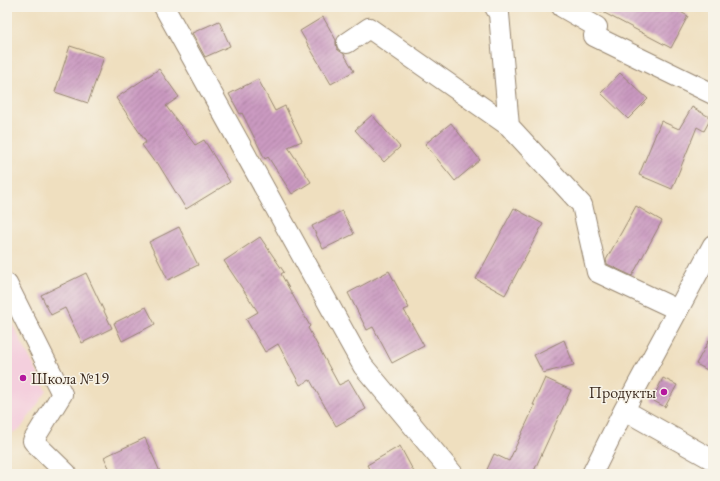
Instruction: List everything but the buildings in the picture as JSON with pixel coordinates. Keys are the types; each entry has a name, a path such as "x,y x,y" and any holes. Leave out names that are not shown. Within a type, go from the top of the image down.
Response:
{"street":[{"path":"164,7 363,366 453,474"},
{"path":"495,7 499,14 509,126"},
{"path":"562,7 597,27 594,36 713,94"},
{"path":"347,43 368,28 509,126 582,205 597,272 678,310"},
{"path":"592,474 624,410 713,245"},
{"path":"7,284 62,394 33,441 66,474"},
{"path":"624,410 713,460"}],"shaded area":[{"name":"Школа №19","path":"7,314 47,391 21,428 7,436"}],"place":[{"name":"Школа №19","path":"23,378"},
{"name":"Продукты","path":"664,392"}]}
